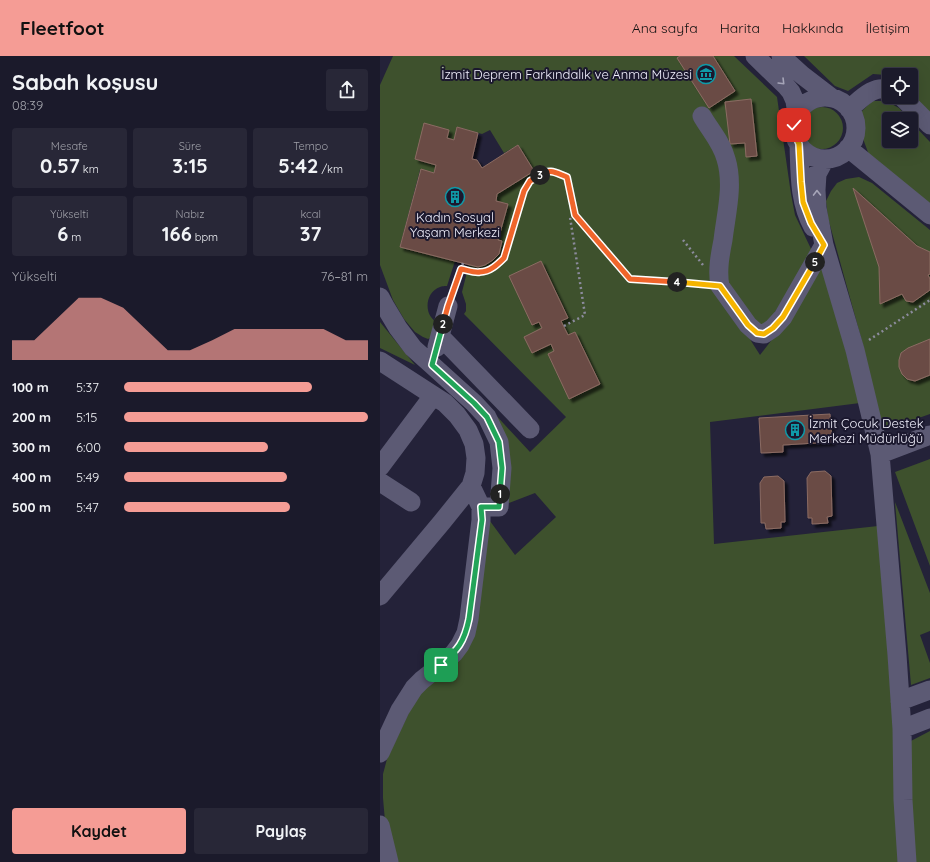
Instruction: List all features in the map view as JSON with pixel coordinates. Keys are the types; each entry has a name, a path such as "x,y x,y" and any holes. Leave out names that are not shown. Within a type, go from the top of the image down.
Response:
{"street":[{"path":"755,56 791,92 795,101 797,115"},
{"path":"781,56 802,75 832,98 842,102 849,109 854,118 856,127 855,137 843,153 835,158 825,159 815,157 806,152 799,144 795,135 794,125 797,115 803,106 812,100 832,98"},
{"path":"849,109 866,95 876,90 882,89"},
{"path":"909,104 930,125"},
{"path":"702,116 719,143 726,158 730,176 719,266 720,286 748,325 757,333 764,334 773,328 783,317 824,245"},
{"path":"799,144 803,202 811,223 824,245"},
{"path":"848,148 930,215"},
{"path":"825,159 817,174 817,208 824,245 855,350 880,454 902,729 903,800 907,862"},
{"path":"380,296 398,328 413,348 474,403 487,417 499,442 502,468 499,507 481,507"},
{"path":"432,365 448,306"},
{"path":"440,336 530,430"},
{"path":"380,361 445,403 457,415 468,430 474,444 476,458 475,473 471,486 380,596"},
{"path":"380,467 433,396"},
{"path":"880,454 930,434"},
{"path":"380,482 411,502"},
{"path":"380,751 400,710 414,688 454,653 466,633 482,520 481,507 471,486"},
{"path":"900,701 930,690"},
{"path":"902,729 930,718"},
{"path":"380,825 389,862"}],"path":[{"path":"461,269 480,272 490,270 504,258 524,191 530,181 543,172 551,171 567,177 575,215 630,279 720,286"},
{"path":"564,326 585,315 570,217 575,215"},
{"path":"683,240 720,286"},
{"path":"448,306 463,263"},
{"path":"855,350 930,300"}],"green space":[{"path":"393,56 734,56 777,97 795,215 812,251 768,324 746,333 760,355 787,320 810,276 823,269 860,403 710,422 714,544 878,526 893,719 900,862 394,862 385,821 383,798 383,774 387,759 413,704 421,691 460,659 487,517 515,555 556,517 535,493 509,503 510,462 493,412 530,452 566,417 464,314 466,311 466,304 462,292 469,264 498,240 508,204 496,201 497,194 534,171 518,145 504,153 490,130 482,134 457,127 454,140 447,138 449,130 425,124 436,165 434,173 420,170 400,246 455,261 447,286 441,286 436,289 428,300 429,313 431,317 439,324 434,336 428,339 415,332 404,319 393,300 380,265 380,85"},
{"path":"804,56 930,56 930,114 918,102 918,68 882,68 882,75 873,74 848,91 835,86"},
{"path":"872,101 882,101 882,104 892,104 903,112 882,112 882,148 918,148 918,129 930,142 930,204 869,155 862,136 860,122 862,111"},
{"path":"818,107 826,107 837,113 843,124 843,132 837,143 826,149 818,149 807,143 801,132 801,124 807,113"},
{"path":"859,177 872,183 930,230 930,414 882,431 863,345 828,218 826,201 837,183 846,179"},
{"path":"380,322 415,365 380,348"},
{"path":"930,459 930,566 895,472"},
{"path":"895,502 930,593 930,631 920,635 930,663 930,678 911,685"},
{"path":"930,731 930,862 914,862 909,742"}],"building":[{"name":"İzmit Deprem Farkındalık ve Anma Müzesi","path":"680,56 713,56 735,91 709,108 677,58"},
{"path":"751,99 757,156 746,157 745,143 730,144 725,102"},
{"name":"Kadın Sosyal Yaşam Merkezi","path":"424,123 449,130 447,138 454,140 457,127 478,133 472,159 477,160 482,168 518,145 534,171 497,194 496,201 508,204 498,240 502,241 499,254 485,265 478,267 400,247 421,169 434,173 436,165 415,159"},
{"path":"853,188 917,246 930,252 930,274 928,275 930,279 930,290 913,302 906,301 902,294 880,304 879,267"},
{"path":"541,261 568,318 561,321 568,335 575,332 600,384 569,399 548,354 554,351 551,344 532,353 524,337 542,328 539,322 532,325 509,276"},
{"path":"930,339 930,375 915,381 907,379 902,374 899,367 901,353 908,348"},
{"name":"İzmit Çocuk Destek Merkezi Müdürlüğü","path":"830,414 832,442 783,445 783,452 761,453 759,418"},
{"path":"825,471 831,476 832,516 827,517 828,523 812,524 812,518 808,518 807,478 811,472"},
{"path":"778,476 784,481 785,522 781,522 781,528 766,529 765,523 761,523 760,483 764,477"}],"place":[{"name":"İzmit Deprem Farkındalık ve Anma Müzesi","path":"706,74"},
{"name":"Kadın Sosyal Yaşam Merkezi","path":"455,197"},
{"name":"İzmit Çocuk Destek Merkezi Müdürlüğü","path":"795,430"}],"route":[{"path":"441,665 454,653 466,633 482,520 481,507 499,507 502,468 499,442 487,417 474,403 432,365 448,306 461,269 480,272 490,270 504,258 524,191 530,181 543,172 551,171 567,177 575,215 630,279 720,286 748,325 757,333 764,334 773,328 783,317 824,245 811,223 803,202 799,144 795,135 794,125"}]}
